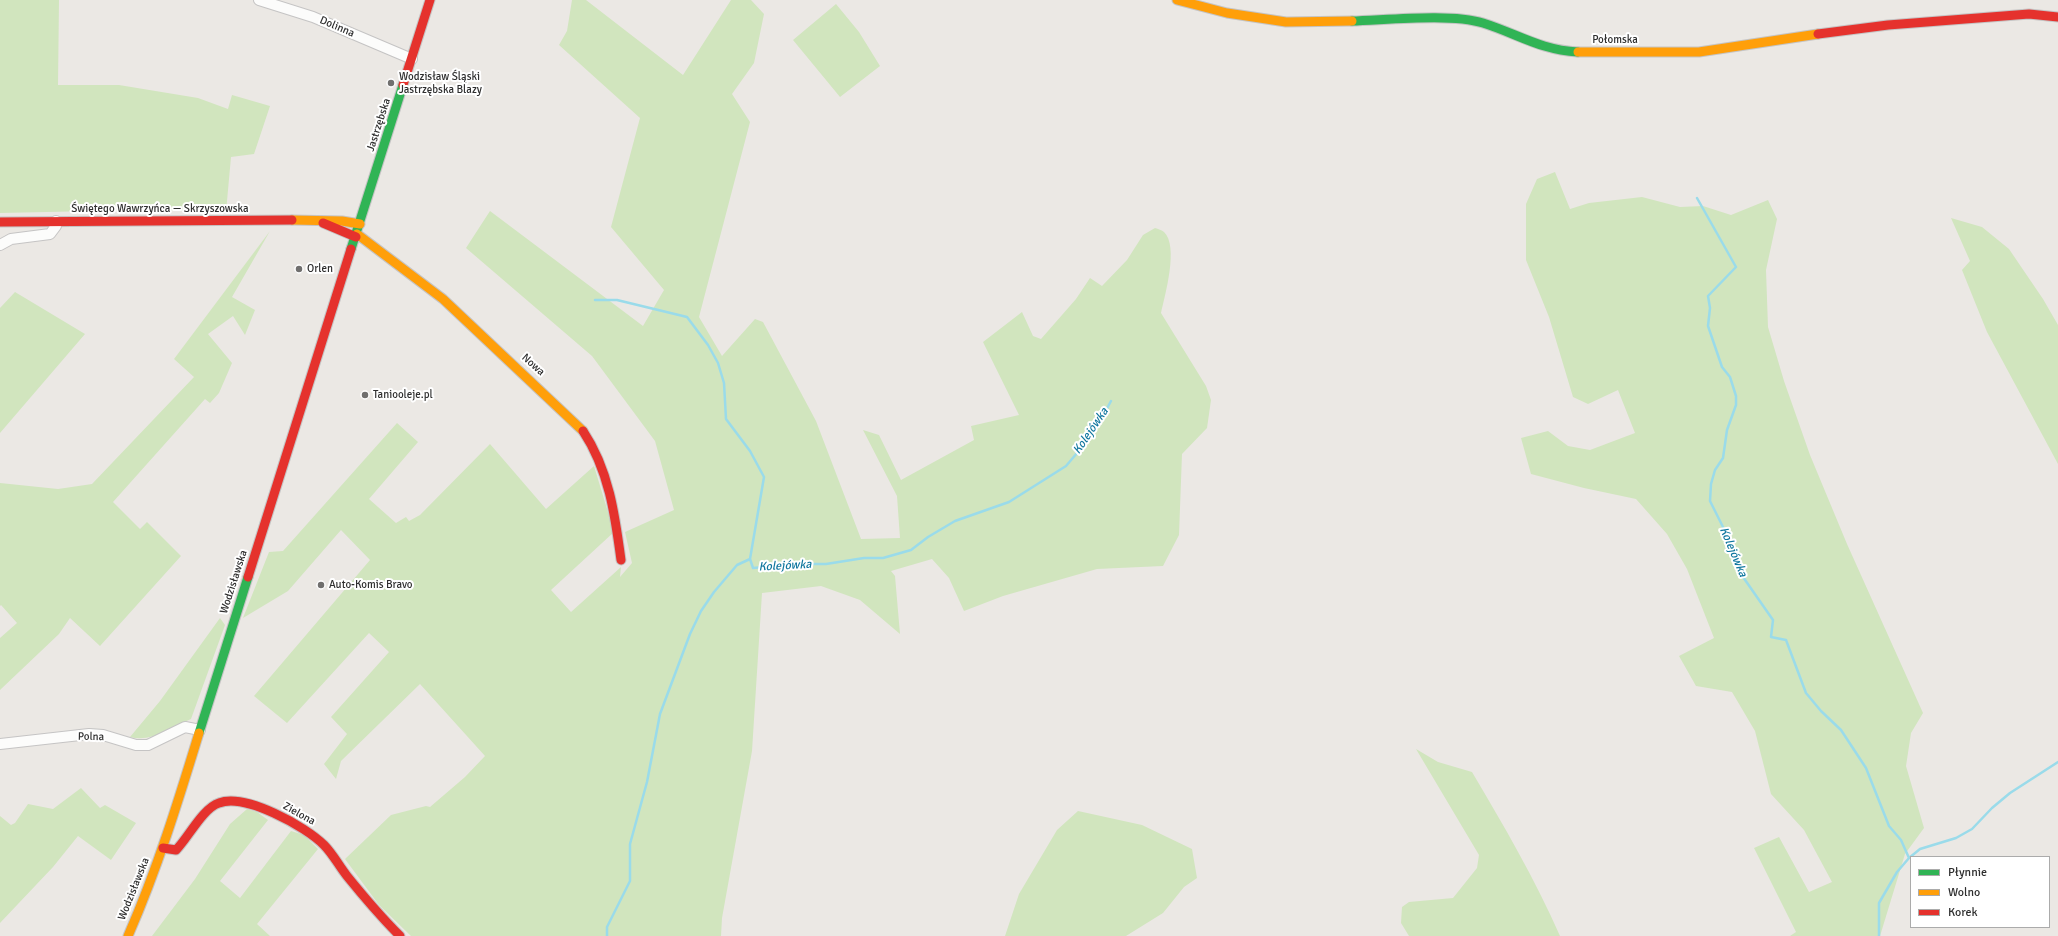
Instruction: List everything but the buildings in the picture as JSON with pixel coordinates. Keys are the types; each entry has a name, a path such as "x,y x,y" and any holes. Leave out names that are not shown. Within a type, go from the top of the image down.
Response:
{"street":[{"name":"Dolinna","path":"259,0 313,17 412,59"},
{"name":"Jastrzębska","path":"356,236 430,0"},
{"name":"Połomska","path":"1178,0 1227,13 1286,22 1434,19 1461,20 1482,23 1518,38 1558,51 1596,52 1699,52 1796,37 1888,26 2023,14 2058,17"},
{"name":"Świętego Wawrzyńca — Skrzyszowska","path":"0,222 342,221 360,224"},
{"path":"0,245 11,239 50,234 56,226 56,222"},
{"name":"Nowa","path":"321,222 356,236 443,299 580,426 590,440 608,484 616,520 621,560"},
{"name":"Wodzisławska","path":"128,936 144,900 163,848 356,236"},
{"name":"Polna","path":"0,744 89,734 103,735 136,745 148,745 185,727 200,730"},
{"name":"Zielona","path":"163,848 176,850 212,808 220,802 230,801 254,804 305,830 320,841 377,913 400,936"}],"green space":[{"path":"0,0 59,0 58,85 119,85 198,98 228,109 232,95 270,106 254,154 231,157 226,212 141,210 0,213"},
{"path":"572,0 586,0 683,75 731,0 751,0 764,14 754,63 732,94 750,122 699,317 722,356 755,319 763,322 816,421 861,539 900,538 897,496 863,430 879,435 901,480 974,440 971,426 1019,415 983,342 1022,312 1033,336 1041,339 1076,299 1090,278 1102,286 1127,260 1143,235 1155,228 1164,232 1168,239 1171,259 1168,283 1161,313 1206,386 1211,400 1207,428 1182,454 1179,535 1163,566 1097,569 1003,596 964,611 949,578 932,559 891,571 895,576 900,634 860,600 821,586 762,593 752,751 722,918 721,936 411,936 379,905 345,859 391,815 426,806 430,807 465,777 485,756 420,684 341,761 336,779 324,764 347,734 331,717 389,652 369,633 287,723 254,696 370,560 341,530 288,591 243,618 269,552 283,551 397,423 418,442 369,499 396,523 406,517 409,521 420,515 490,444 546,509 594,466 614,532 551,590 571,612 621,567 620,577 632,563 625,532 674,510 655,441 592,356 466,248 490,211 643,326 664,290 611,227 640,118 559,45 567,31"},
{"path":"836,4 859,32 880,66 840,97 793,40"},
{"path":"1555,172 1570,209 1589,203 1642,197 1680,207 1703,206 1731,215 1768,200 1777,219 1766,270 1768,327 1784,381 1810,455 1847,544 1923,713 1911,733 1906,766 1924,828 1905,854 1880,936 1790,936 1796,932 1754,848 1779,837 1809,892 1832,882 1804,830 1771,794 1755,731 1732,692 1696,686 1679,656 1714,638 1687,569 1667,534 1636,499 1584,488 1531,474 1521,438 1548,431 1568,446 1590,450 1635,433 1618,390 1588,404 1573,397 1549,317 1526,260 1526,204 1537,179"},
{"path":"1951,218 1982,227 2009,249 2043,299 2058,325 2058,464 1987,332 1962,270 1970,261"},
{"path":"270,231 232,297 255,310 245,335 233,316 208,334 232,363 219,393 210,403 205,399 113,502 140,529 147,522 181,556 100,646 70,618 59,634 0,690 0,638 17,623 1,605 0,606 0,483 58,489 92,484 194,377 174,359"},
{"path":"15,292 85,334 0,433 0,308"},
{"path":"220,618 225,625 191,719 154,736 146,738 130,737 160,701"},
{"path":"1416,749 1438,762 1472,772 1530,873 1560,936 1409,936 1401,923 1402,907 1409,902 1453,898 1477,868 1479,855"},
{"path":"81,788 100,808 105,805 136,823 111,860 78,836 53,867 0,923 0,816 11,825 15,823 28,804 53,809"},
{"path":"247,809 257,812 268,820 220,881 240,898 291,831 304,835 318,849 257,924 270,936 152,936 195,879 230,824"},
{"path":"1078,811 1142,825 1192,849 1197,878 1184,887 1163,913 1126,936 1005,936 1019,894 1057,830"}],"waterway":[{"name":"Kolejówka","path":"1697,198 1736,267 1708,296 1710,308 1708,326 1722,367 1730,377 1736,396 1736,405 1727,430 1723,458 1715,470 1711,484 1710,501 1737,555 1743,577 1773,620 1771,637 1786,640 1806,693 1821,711 1841,730 1866,768 1889,826 1901,840 1909,858"},
{"path":"595,300 617,300 687,317 708,345 718,363 724,383 726,419 750,451 764,477 750,559"},
{"name":"Kolejówka","path":"607,936 607,927 630,881 630,844 647,782 660,714 690,634 701,611 714,592 737,565 750,559 753,568 801,564 826,564 864,558 883,558 911,550 928,537 955,521 1009,502 1066,466 1098,425 1111,401"},
{"path":"1911,856 1920,849 1956,838 1972,829 1992,808 2010,793 2058,762"},
{"path":"1879,936 1879,903 1897,872 1910,857"}],"traffic: fast":[{"path":"1352,21 1437,18 1470,20 1496,27 1540,45 1564,51 1578,52"},
{"path":"351,249 403,85"},
{"path":"199,733 248,577"}],"traffic: slow":[{"path":"1177,0 1227,13 1286,22 1352,21"},
{"path":"1578,52 1699,52 1818,34"},
{"path":"292,220 342,221 360,224"},
{"path":"357,234 443,299 583,431"},
{"path":"128,936 158,861 199,733"}],"traffic: jam":[{"path":"403,85 430,0"},
{"path":"1818,34 1888,25 2029,14 2058,17"},
{"path":"0,222 292,220"},
{"path":"323,223 356,237"},
{"path":"248,577 351,249"},
{"path":"583,431 599,461 610,493 621,560"},
{"path":"163,848 176,850 207,811 219,803 230,801 259,807 274,813 303,829 324,845 360,892 400,936"}],"place":[{"name":"Wodzisław Śląski Jastrzębska Blazy","path":"391,83"},
{"name":"Orlen","path":"299,269"},
{"name":"Taniooleje.pl","path":"365,395"},
{"name":"Auto-Komis Bravo","path":"321,585"}]}
